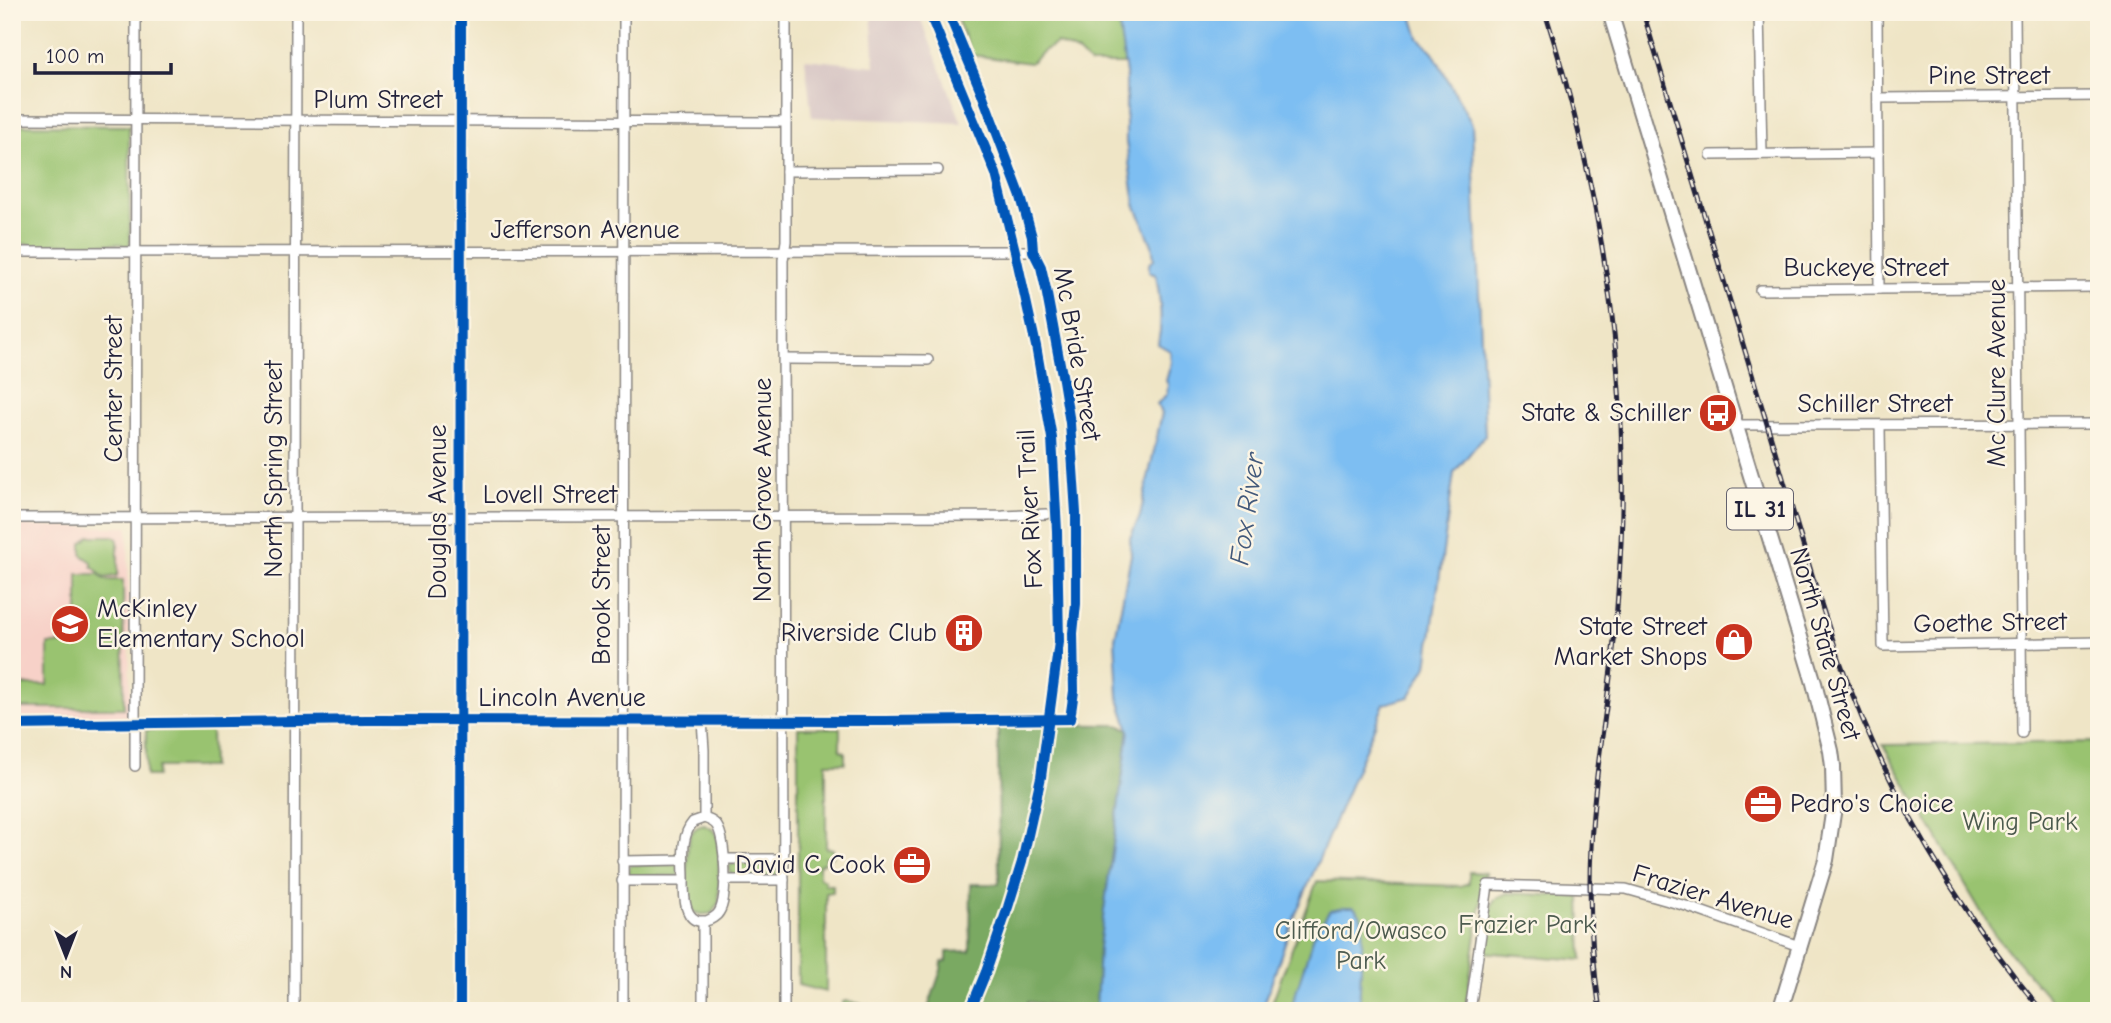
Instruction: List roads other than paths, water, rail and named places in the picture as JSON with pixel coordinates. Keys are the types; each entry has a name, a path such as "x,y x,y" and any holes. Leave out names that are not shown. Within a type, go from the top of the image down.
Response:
{"main road":[{"name":"North State Street","path":"1610,12 1814,683 1833,766 1834,807 1830,841 1780,1011"}],"street":[{"name":"Center Street","path":"135,766 136,12"},
{"name":"North Spring Street","path":"294,1011 296,12"},
{"name":"Douglas Avenue","path":"460,1011 461,12"},
{"name":"Brook Street","path":"623,1011 624,12"},
{"name":"North Grove Avenue","path":"784,1011 786,12"},
{"name":"Mc Bride Street","path":"948,12 1021,197 1032,237 1032,251 1041,267 1070,423 1077,559 1073,633 1074,691 1070,719"},
{"path":"1759,12 1762,154"},
{"path":"1877,12 1879,289"},
{"name":"Mc Clure Avenue","path":"2015,12 2022,733"},
{"name":"Pine Street","path":"1879,98 2099,96"},
{"name":"Plum Street","path":"12,119 786,122"},
{"path":"1711,155 1878,153"},
{"path":"786,171 938,170"},
{"name":"Jefferson Avenue","path":"12,252 1032,251"},
{"name":"Buckeye Street","path":"1760,290 2099,287"},
{"path":"784,359 928,360"},
{"name":"Schiller Street","path":"1735,425 2099,424"},
{"name":"Goethe Street","path":"1880,426 1883,646 2099,642"},
{"name":"Lovell Street","path":"12,518 1046,514"},
{"name":"Lincoln Avenue","path":"12,725 461,720 1070,719"},
{"path":"702,720 705,750 704,818"},
{"path":"704,818 716,825 721,836 724,880 719,912 703,921 694,918 687,911 684,901 684,860 688,830 693,822 704,818"},
{"path":"724,859 784,859"},
{"path":"622,861 684,860"},
{"path":"724,880 784,880"},
{"path":"622,881 684,881"},
{"name":"Frazier Avenue","path":"1470,1011 1488,885 1626,889 1686,906 1799,946"},
{"path":"703,921 703,1011"}],"water":[{"name":"Fox River","path":"1117,12 1411,12 1419,38 1433,52 1472,124 1485,435 1454,473 1427,666 1409,697 1384,704 1290,928 1262,1011 1096,1011 1099,947 1129,730 1118,696 1115,639 1131,555 1130,538 1140,516 1162,413 1157,404 1167,394 1166,381 1171,363 1170,351 1158,344 1161,318 1159,293 1156,275 1149,272 1149,264 1154,259 1152,245 1135,204 1126,142 1126,74"},
{"path":"1354,907 1360,914 1363,925 1359,1011 1290,1011 1314,935 1330,910"}],"railway":[{"path":"1545,12 1581,142 1595,208 1615,341 1620,408 1622,476 1618,590 1594,803 1590,868 1591,930 1600,1011"},
{"path":"1643,12 1810,570 1859,711 1879,757 1926,846 1981,931 2042,1011"}],"place":[{"name":"State & Schiller","path":"1718,413"},
{"name":"McKinley Elementary School","path":"70,624"},
{"name":"Riverside Club","path":"964,633"},
{"name":"State Street Market Shops","path":"1734,642"},
{"name":"Pedro's Choice","path":"1763,804"},
{"name":"David C Cook","path":"912,865"}],"park label":[{"name":"Wing Park","path":"2020,822"},
{"name":"Frazier Park","path":"1527,925"},
{"name":"Clifford/Owasco Park","path":"1361,946"}]}
